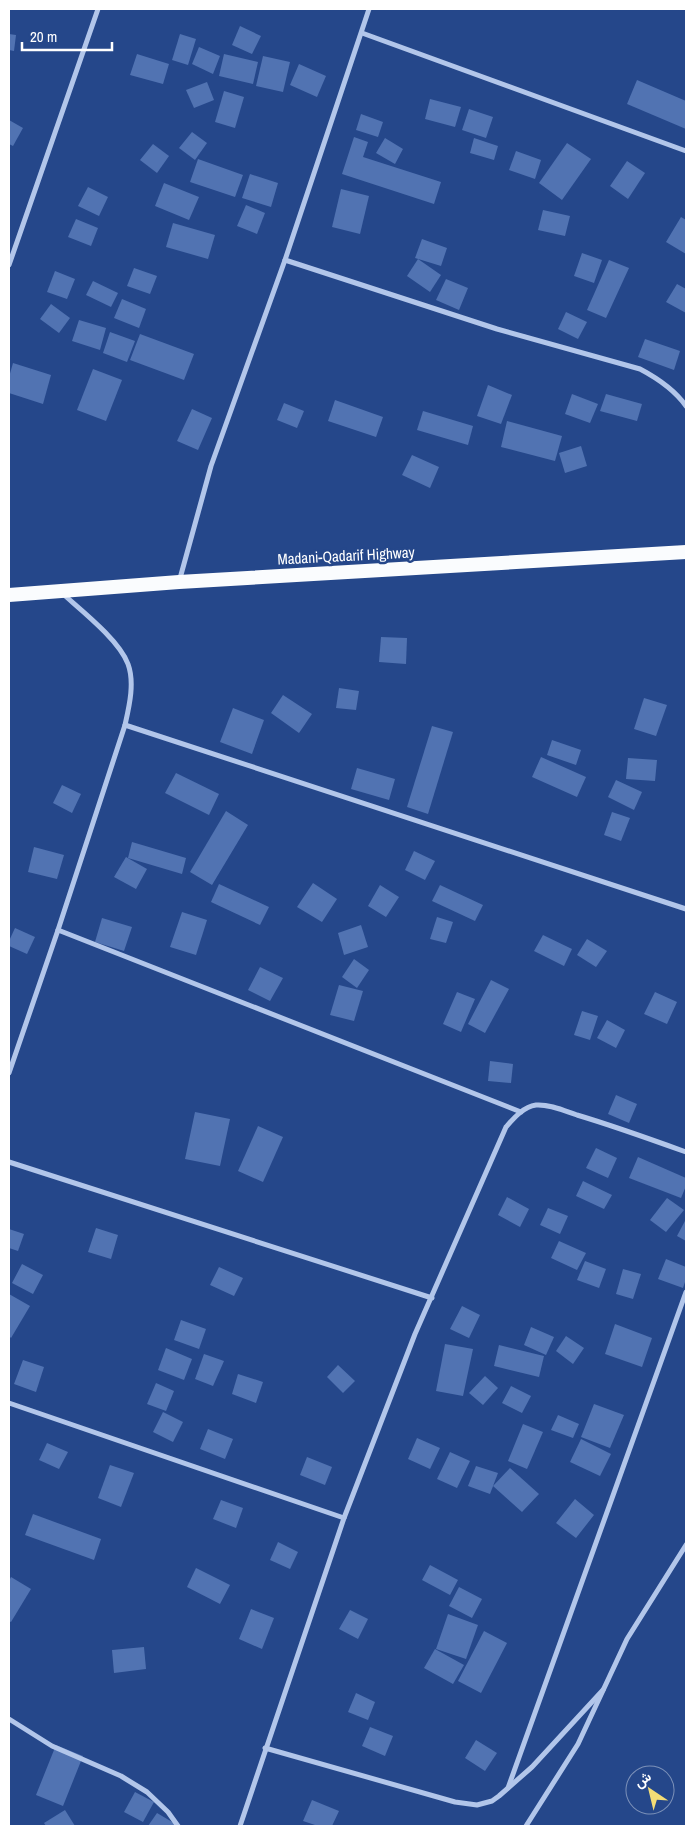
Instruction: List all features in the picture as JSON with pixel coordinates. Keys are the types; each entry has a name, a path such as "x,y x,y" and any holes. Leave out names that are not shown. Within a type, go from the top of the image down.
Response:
{"highway":[{"name":"Madani-Qadarif Highway","path":"9,595 179,582 686,552"}],"street":[{"path":"9,265 98,9"},
{"path":"179,582 211,466 286,260 369,9"},
{"path":"362,33 686,151"},
{"path":"286,260 480,324 640,369 673,391 686,406"},
{"path":"9,1072 58,930 125,725 129,707 131,687 128,664 120,650 94,621 60,592"},
{"path":"125,725 686,909"},
{"path":"58,930 521,1112"},
{"path":"240,1826 344,1518 411,1343 506,1127 521,1112 535,1105 556,1108 686,1152"},
{"path":"9,1162 432,1298"},
{"path":"508,1788 686,1292"},
{"path":"9,1403 344,1518"},
{"path":"526,1826 578,1744 627,1639 686,1545"},
{"path":"265,1748 477,1805 492,1801 532,1767 603,1690"},
{"path":"9,1719 52,1746 121,1776 147,1792 168,1812 178,1826"}],"building":[{"path":"240,26 261,36 252,54 232,45"},
{"path":"9,34 16,35 14,51 9,50"},
{"path":"180,34 196,39 188,65 172,60"},
{"path":"199,47 220,56 213,74 192,64"},
{"path":"137,54 169,64 163,84 130,75"},
{"path":"224,54 258,62 253,84 219,76"},
{"path":"263,56 290,62 283,92 256,86"},
{"path":"299,64 326,76 317,97 290,85"},
{"path":"637,80 686,101 686,129 627,104"},
{"path":"207,82 214,100 194,108 186,90"},
{"path":"224,91 244,97 235,128 215,122"},
{"path":"430,99 461,107 455,127 425,119"},
{"path":"469,109 493,117 486,138 462,130"},
{"path":"361,114 383,122 378,137 356,130"},
{"path":"9,120 23,128 13,146 9,144"},
{"path":"192,132 207,143 195,160 179,148"},
{"path":"354,137 368,142 363,157 441,182 434,204 342,174"},
{"path":"385,138 403,149 395,164 376,153"},
{"path":"474,138 498,146 494,160 470,153"},
{"path":"567,143 591,159 562,200 539,183"},
{"path":"153,144 169,156 157,173 140,160"},
{"path":"516,151 541,160 535,179 509,170"},
{"path":"198,159 243,175 235,197 190,182"},
{"path":"627,161 645,173 628,199 610,186"},
{"path":"250,174 278,183 271,207 242,198"},
{"path":"164,183 199,197 189,220 155,206"},
{"path":"88,187 108,197 99,216 78,206"},
{"path":"341,189 369,196 360,234 332,227"},
{"path":"246,205 265,213 257,234 237,226"},
{"path":"543,210 570,216 565,236 538,230"},
{"path":"681,217 686,220 686,254 666,242"},
{"path":"76,219 98,228 91,246 68,237"},
{"path":"173,223 215,235 208,259 166,247"},
{"path":"422,239 447,248 441,266 415,258"},
{"path":"582,253 602,260 594,283 574,276"},
{"path":"418,259 441,275 430,292 407,276"},
{"path":"609,260 629,268 606,318 587,310"},
{"path":"134,268 157,276 150,294 127,286"},
{"path":"55,271 75,279 67,299 47,292"},
{"path":"446,279 468,288 459,310 436,300"},
{"path":"93,281 118,293 111,307 86,295"},
{"path":"677,284 686,289 686,313 666,302"},
{"path":"122,299 146,309 139,328 114,318"},
{"path":"51,304 70,318 59,333 40,319"},
{"path":"566,312 587,322 578,339 558,329"},
{"path":"79,320 106,328 100,350 72,341"},
{"path":"110,332 135,341 127,362 103,353"},
{"path":"140,334 194,354 184,380 130,360"},
{"path":"645,339 680,351 674,370 638,357"},
{"path":"13,363 51,375 43,404 9,393 9,377"},
{"path":"93,369 122,380 106,421 77,410"},
{"path":"488,385 512,395 501,424 477,416"},
{"path":"572,394 598,404 590,423 565,414"},
{"path":"606,394 642,404 637,421 600,411"},
{"path":"335,400 383,417 376,437 328,421"},
{"path":"284,403 304,411 297,428 277,420"},
{"path":"192,409 212,418 198,450 177,441"},
{"path":"423,411 473,426 468,445 417,430"},
{"path":"507,421 562,436 555,461 501,447"},
{"path":"581,446 587,466 565,473 559,453"},
{"path":"412,455 439,467 430,488 402,475"},
{"path":"381,637 407,638 406,664 379,662"},
{"path":"339,688 359,691 356,710 336,708"},
{"path":"283,695 312,714 299,733 271,713"},
{"path":"644,698 667,705 656,736 634,729"},
{"path":"233,708 264,720 252,754 220,742"},
{"path":"432,726 453,732 428,814 407,807"},
{"path":"552,740 581,750 576,765 547,755"},
{"path":"541,757 586,777 577,797 532,777"},
{"path":"628,758 657,760 655,781 626,779"},
{"path":"357,768 395,779 389,800 351,789"},
{"path":"176,773 219,794 209,815 165,793"},
{"path":"616,780 642,792 634,810 608,797"},
{"path":"62,785 81,794 72,813 53,803"},
{"path":"226,811 248,825 212,885 190,872"},
{"path":"612,812 630,818 621,841 604,835"},
{"path":"132,842 186,858 182,874 128,858"},
{"path":"34,847 64,855 57,879 28,872"},
{"path":"414,851 435,861 425,880 405,870"},
{"path":"126,857 147,869 136,889 114,877"},
{"path":"313,883 337,899 322,922 297,907"},
{"path":"219,884 269,907 260,925 211,902"},
{"path":"380,885 399,897 386,917 368,906"},
{"path":"440,885 483,905 475,921 432,901"},
{"path":"182,912 207,920 196,955 170,947"},
{"path":"437,917 453,922 446,943 430,939"},
{"path":"102,918 132,927 124,951 95,942"},
{"path":"361,925 368,947 344,955 338,933"},
{"path":"15,928 35,937 27,954 9,946 9,941"},
{"path":"543,935 572,949 564,966 534,951"},
{"path":"587,939 607,951 596,967 577,955"},
{"path":"354,959 369,970 357,988 342,977"},
{"path":"260,967 283,978 270,1001 248,990"},
{"path":"491,980 509,989 485,1033 468,1024"},
{"path":"339,985 363,991 354,1021 330,1015"},
{"path":"457,992 475,999 461,1032 443,1024"},
{"path":"655,992 677,1002 667,1024 644,1014"},
{"path":"582,1011 598,1016 590,1040 574,1035"},
{"path":"607,1020 625,1030 616,1048 597,1038"},
{"path":"490,1061 513,1064 511,1083 488,1081"},
{"path":"616,1095 637,1104 629,1123 608,1114"},
{"path":"195,1112 230,1119 220,1166 185,1159"},
{"path":"258,1126 283,1137 263,1182 238,1171"},
{"path":"596,1148 617,1158 608,1178 586,1168"},
{"path":"638,1157 686,1178 686,1186 681,1198 629,1178"},
{"path":"583,1181 612,1195 604,1209 576,1196"},
{"path":"507,1197 529,1209 520,1227 498,1215"},
{"path":"667,1198 684,1210 666,1232 650,1220"},
{"path":"548,1208 568,1216 560,1234 540,1225"},
{"path":"686,1219 686,1241 677,1236"},
{"path":"96,1228 118,1235 111,1259 88,1252"},
{"path":"9,1229 24,1234 18,1251 9,1248"},
{"path":"559,1241 586,1253 577,1270 551,1258"},
{"path":"666,1259 686,1267 686,1279 683,1288 658,1279"},
{"path":"585,1261 606,1269 599,1288 577,1280"},
{"path":"22,1264 43,1275 33,1294 12,1283"},
{"path":"219,1267 243,1278 234,1296 210,1285"},
{"path":"623,1269 641,1274 633,1299 616,1294"},
{"path":"9,1294 30,1306 11,1338 9,1336"},
{"path":"462,1306 480,1315 469,1338 450,1329"},
{"path":"181,1320 206,1329 199,1349 174,1340"},
{"path":"615,1324 652,1338 642,1367 605,1354"},
{"path":"531,1327 554,1337 546,1355 524,1345"},
{"path":"566,1336 584,1348 573,1364 556,1351"},
{"path":"445,1344 473,1349 463,1396 436,1391"},
{"path":"499,1345 544,1356 539,1377 494,1366"},
{"path":"166,1348 192,1359 184,1380 158,1370"},
{"path":"204,1354 224,1361 213,1386 195,1379"},
{"path":"23,1360 44,1367 36,1392 14,1384"},
{"path":"338,1365 355,1381 343,1393 327,1377"},
{"path":"238,1374 263,1382 256,1403 232,1394"},
{"path":"485,1376 498,1388 483,1405 469,1393"},
{"path":"156,1383 174,1391 166,1411 147,1404"},
{"path":"511,1386 531,1396 522,1413 502,1403"},
{"path":"594,1404 624,1415 610,1448 581,1437"},
{"path":"163,1412 183,1422 173,1442 153,1432"},
{"path":"558,1415 579,1424 573,1438 551,1430"},
{"path":"523,1424 543,1432 527,1469 508,1461"},
{"path":"208,1429 233,1439 225,1459 200,1449"},
{"path":"417,1438 440,1448 430,1469 408,1459"},
{"path":"581,1439 611,1454 600,1476 570,1462"},
{"path":"47,1443 68,1452 59,1469 39,1460"},
{"path":"450,1452 470,1461 457,1488 437,1479"},
{"path":"307,1457 332,1467 325,1485 300,1475"},
{"path":"110,1465 134,1473 121,1507 98,1498"},
{"path":"476,1466 498,1473 490,1494 468,1486"},
{"path":"510,1468 539,1494 522,1512 493,1486"},
{"path":"575,1499 594,1515 576,1538 556,1523"},
{"path":"221,1500 243,1508 236,1528 213,1519"},
{"path":"33,1514 101,1539 94,1560 25,1535"},
{"path":"278,1542 298,1552 290,1569 270,1560"},
{"path":"430,1565 458,1580 450,1595 422,1580"},
{"path":"196,1568 230,1585 220,1604 187,1587"},
{"path":"11,1577 31,1589 11,1622 9,1621 9,1581"},
{"path":"459,1587 482,1599 472,1618 449,1606"},
{"path":"251,1609 274,1618 262,1649 239,1639"},
{"path":"350,1610 368,1619 358,1639 339,1629"},
{"path":"448,1614 478,1625 466,1659 436,1649"},
{"path":"484,1631 507,1643 481,1693 458,1681"},
{"path":"144,1647 146,1669 114,1673 112,1650"},
{"path":"435,1649 464,1665 453,1684 424,1668"},
{"path":"356,1693 375,1702 368,1720 348,1712"},
{"path":"370,1727 393,1736 385,1756 362,1746"},
{"path":"476,1740 497,1753 485,1771 465,1758"},
{"path":"56,1745 83,1756 63,1806 36,1795"},
{"path":"135,1792 154,1802 143,1822 124,1812"},
{"path":"312,1800 339,1811 332,1826 318,1826 303,1821"},
{"path":"65,1810 75,1826 46,1826 44,1823"},
{"path":"157,1813 179,1826 148,1826"}]}
